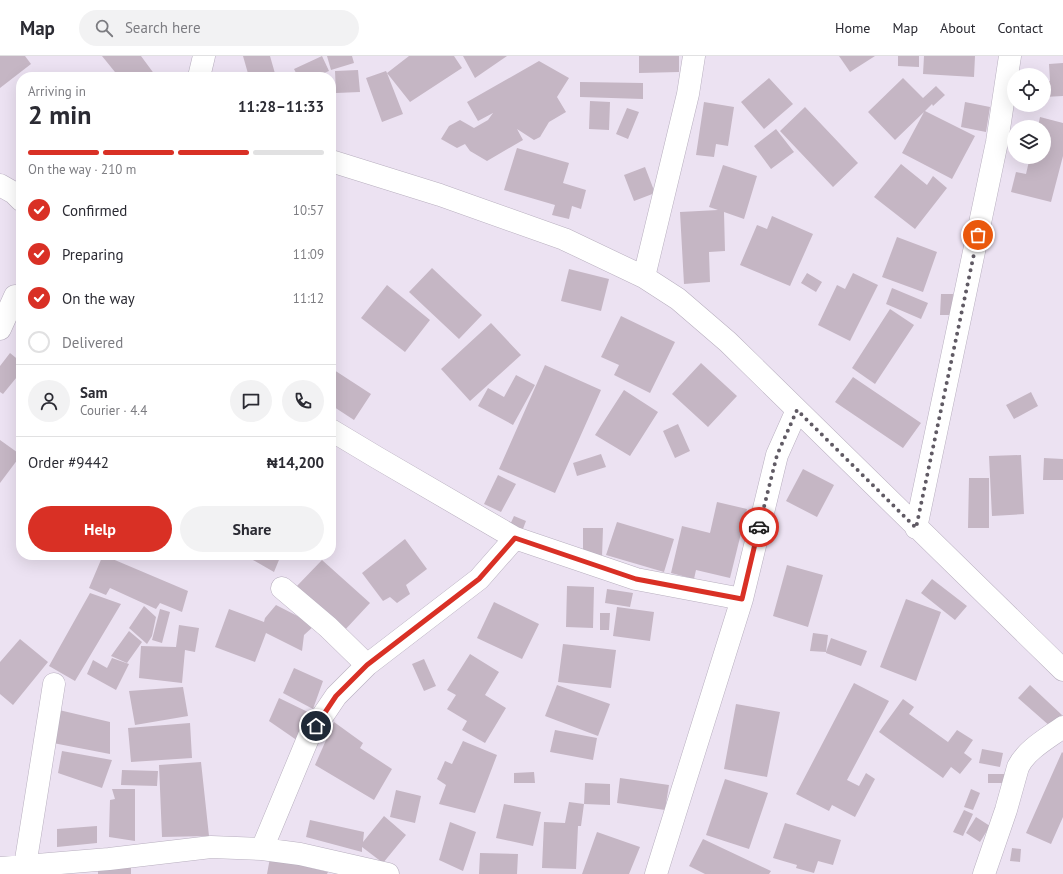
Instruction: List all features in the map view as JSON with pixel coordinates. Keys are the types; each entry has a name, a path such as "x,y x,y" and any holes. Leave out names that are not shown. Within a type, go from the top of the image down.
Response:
{"street":[{"path":"200,72 204,56"},
{"path":"644,277 688,94 694,56"},
{"path":"916,528 998,142 1010,56"},
{"path":"336,163 440,195 564,239 644,277 678,299 728,342 916,528 1063,670"},
{"path":"0,185 16,195"},
{"path":"0,329 12,295"},
{"path":"656,874 742,599 777,455 797,410"},
{"path":"336,433 515,538 636,579 742,599"},
{"path":"262,849 309,736 336,696 367,665 479,579 515,538"},
{"path":"282,588 328,627 367,665"},
{"path":"25,866 54,684"},
{"path":"984,874 1006,810 1020,761 1028,753 1063,728"},
{"path":"0,868 109,859 211,847 262,849 300,854 388,874"}],"building":[{"path":"0,56 25,56 31,64 21,72 16,72 16,76 0,88"},
{"path":"102,56 141,56 153,72 115,72"},
{"path":"243,56 270,56 275,72 248,72"},
{"path":"322,56 329,71 296,72 294,69"},
{"path":"327,56 352,56 354,63 331,70"},
{"path":"409,56 454,56 462,68 410,102 387,73"},
{"path":"463,56 507,56 475,78"},
{"path":"639,56 679,56 679,72 639,73"},
{"path":"839,56 875,56 850,72"},
{"path":"898,56 919,56 919,67 898,66"},
{"path":"924,56 975,56 974,77 923,74"},
{"path":"539,61 569,78 557,97 566,112 549,122 540,137 534,140 517,129 523,140 487,161 470,151 465,144 457,148 441,139 449,126 460,120 474,128 488,120 493,113 478,121 467,102"},
{"path":"1063,63 1063,96 1051,97 1051,68 1049,68 1049,64"},
{"path":"358,70 360,92 336,93 335,71"},
{"path":"386,71 403,114 382,122 366,78"},
{"path":"769,78 793,104 764,129 741,102"},
{"path":"903,78 923,98 936,86 945,95 925,111 975,136 952,179 902,153 924,112 895,140 868,112"},
{"path":"580,82 643,83 643,99 580,97"},
{"path":"590,101 610,102 609,130 589,129"},
{"path":"704,102 734,107 728,146 716,144 714,157 696,155"},
{"path":"965,102 990,107 986,132 961,127"},
{"path":"805,107 858,163 833,187 780,131"},
{"path":"627,108 639,112 628,139 616,134"},
{"path":"1040,117 1063,123 1063,156 1051,202 1011,192 1016,172 1026,174 1028,164 1051,164 1051,120 1039,120"},
{"path":"776,129 794,152 771,169 754,146"},
{"path":"517,148 569,163 563,183 586,190 581,209 572,206 569,219 552,215 555,205 504,190"},
{"path":"901,164 927,185 933,176 947,188 915,229 874,197"},
{"path":"723,165 757,176 744,219 724,212 725,251 709,252 710,282 684,284 680,212 718,210 709,207"},
{"path":"645,167 655,193 634,201 624,175"},
{"path":"772,216 813,234 790,286 740,265 757,225 767,229"},
{"path":"897,237 937,252 923,292 882,277"},
{"path":"432,268 482,315 459,339 409,292"},
{"path":"569,269 609,279 601,311 561,301"},
{"path":"807,273 822,282 816,292 801,283"},
{"path":"853,273 878,285 850,341 818,325 837,285 845,289"},
{"path":"387,285 430,320 405,352 361,318"},
{"path":"892,288 928,303 921,319 886,304"},
{"path":"941,294 953,294 952,315 940,315"},
{"path":"890,309 914,325 875,384 852,368"},
{"path":"621,316 675,342 650,393 614,375 619,365 601,357"},
{"path":"491,323 521,355 470,401 441,369"},
{"path":"10,353 16,358 16,378 3,394 0,392 0,366"},
{"path":"701,363 737,396 708,427 672,394"},
{"path":"545,365 601,390 555,493 499,469"},
{"path":"336,371 371,394 354,420 336,408"},
{"path":"516,375 535,385 513,425 478,406 488,388 504,397"},
{"path":"853,377 921,423 903,448 835,402"},
{"path":"624,390 658,412 630,456 595,435"},
{"path":"1031,392 1038,406 1014,419 1006,405"},
{"path":"678,424 690,451 675,458 663,431"},
{"path":"0,440 16,451 16,462 0,483"},
{"path":"601,454 606,467 577,476 573,463"},
{"path":"1021,455 1024,514 992,516 989,456"},
{"path":"1044,458 1063,459 1063,480 1043,480"},
{"path":"803,469 834,485 817,517 786,501"},
{"path":"498,475 516,484 501,512 484,504"},
{"path":"969,478 989,478 989,528 968,528"},
{"path":"717,502 747,509 730,578 696,570 694,579 671,573 682,526 710,533"},
{"path":"514,516 526,521 521,534 508,529"},
{"path":"617,522 674,539 664,572 606,555"},
{"path":"583,528 603,528 602,557 583,556"},
{"path":"405,539 427,569 406,585 410,594 397,603 390,597 383,601 362,573"},
{"path":"101,560 115,560 188,591 182,612 160,603 156,609 110,588 106,595 89,588"},
{"path":"253,560 279,560 274,572"},
{"path":"322,560 370,603 343,632 295,588"},
{"path":"787,565 823,575 808,627 773,616"},
{"path":"932,579 967,606 955,620 921,593"},
{"path":"567,586 594,587 593,628 566,627"},
{"path":"607,589 633,593 630,607 605,603"},
{"path":"90,593 121,604 75,681 49,666"},
{"path":"906,599 941,612 916,681 880,667"},
{"path":"494,602 539,624 522,659 477,638"},
{"path":"276,605 315,625 304,635 302,651 266,633 255,662 215,647 229,609 264,622 265,618"},
{"path":"144,606 156,617 152,636 147,644 129,628"},
{"path":"617,607 654,612 650,641 613,636"},
{"path":"160,609 170,612 162,643 152,640"},
{"path":"600,613 610,613 609,630 600,630"},
{"path":"179,625 199,628 195,652 185,650 182,683 139,678 141,646 176,647"},
{"path":"129,631 142,642 127,663 111,656"},
{"path":"813,633 828,635 826,652 810,651"},
{"path":"831,638 867,651 861,666 826,652"},
{"path":"20,639 48,662 13,705 0,694 0,662"},
{"path":"563,644 616,650 611,688 558,682"},
{"path":"470,654 499,672 485,695 506,708 485,743 462,730 467,721 447,709 456,695 447,690"},
{"path":"112,658 129,664 116,690 87,674 93,660 107,668"},
{"path":"424,659 436,686 424,691 412,664"},
{"path":"294,668 323,681 313,709 283,693"},
{"path":"854,683 889,701 847,780 859,786 866,773 875,779 855,817 832,805 829,811 796,794"},
{"path":"557,685 610,704 598,736 545,716"},
{"path":"1030,685 1062,715 1051,727 1018,698"},
{"path":"183,687 188,716 135,725 129,691"},
{"path":"279,698 310,713 298,741 269,721"},
{"path":"903,699 914,707 909,714 948,742 957,730 973,740 964,753 972,759 960,774 951,767 943,778 879,732"},
{"path":"736,704 780,712 767,777 724,769"},
{"path":"59,710 110,722 110,754 53,743"},
{"path":"334,722 363,743 360,748 392,769 374,800 315,765"},
{"path":"190,723 192,758 131,762 128,728"},
{"path":"555,730 597,738 593,760 550,752"},
{"path":"463,741 497,755 475,813 439,804 446,785 437,779 445,761 452,764"},
{"path":"982,749 1003,753 1000,767 979,763"},
{"path":"62,751 112,760 102,788 58,773"},
{"path":"1062,752 1063,817 1051,844 1026,833"},
{"path":"201,762 209,836 162,837 159,765"},
{"path":"122,770 158,771 157,786 121,785"},
{"path":"534,772 535,783 514,783 514,773"},
{"path":"988,774 1004,774 1004,783 988,783"},
{"path":"620,778 669,785 665,810 617,803"},
{"path":"725,779 768,793 749,849 706,835"},
{"path":"585,783 610,784 610,805 584,804"},
{"path":"112,789 135,789 135,841 109,837 110,800 115,799"},
{"path":"971,789 980,793 973,810 964,807"},
{"path":"396,790 421,796 415,823 390,817"},
{"path":"569,802 584,804 581,826 578,826 576,869 542,868 544,822 565,823"},
{"path":"504,804 541,812 533,846 496,838"},
{"path":"964,810 973,814 963,836 953,832"},
{"path":"384,816 406,835 383,863 362,847 362,852 306,837 310,820 364,832 363,842"},
{"path":"976,817 990,826 980,842 966,833"},
{"path":"450,822 476,832 463,871 439,860"},
{"path":"785,823 841,840 833,865 818,861 814,873 796,868 797,865 773,858"},
{"path":"97,826 97,843 57,847 57,829"},
{"path":"597,832 640,847 629,874 582,874"},
{"path":"703,839 771,871 769,874 705,874 689,866"},
{"path":"1012,848 1021,849 1020,862 1010,861"},
{"path":"480,853 518,854 517,874 479,874"},
{"path":"270,858 328,872 327,874 267,874"},
{"path":"131,864 131,874 98,874 98,865"}],"way so far":[{"path":"759,527 777,455 797,410 916,528 978,235"}],"route":[{"path":"316,726 336,696 367,665 479,579 515,538 636,579 742,599 759,527"}]}
